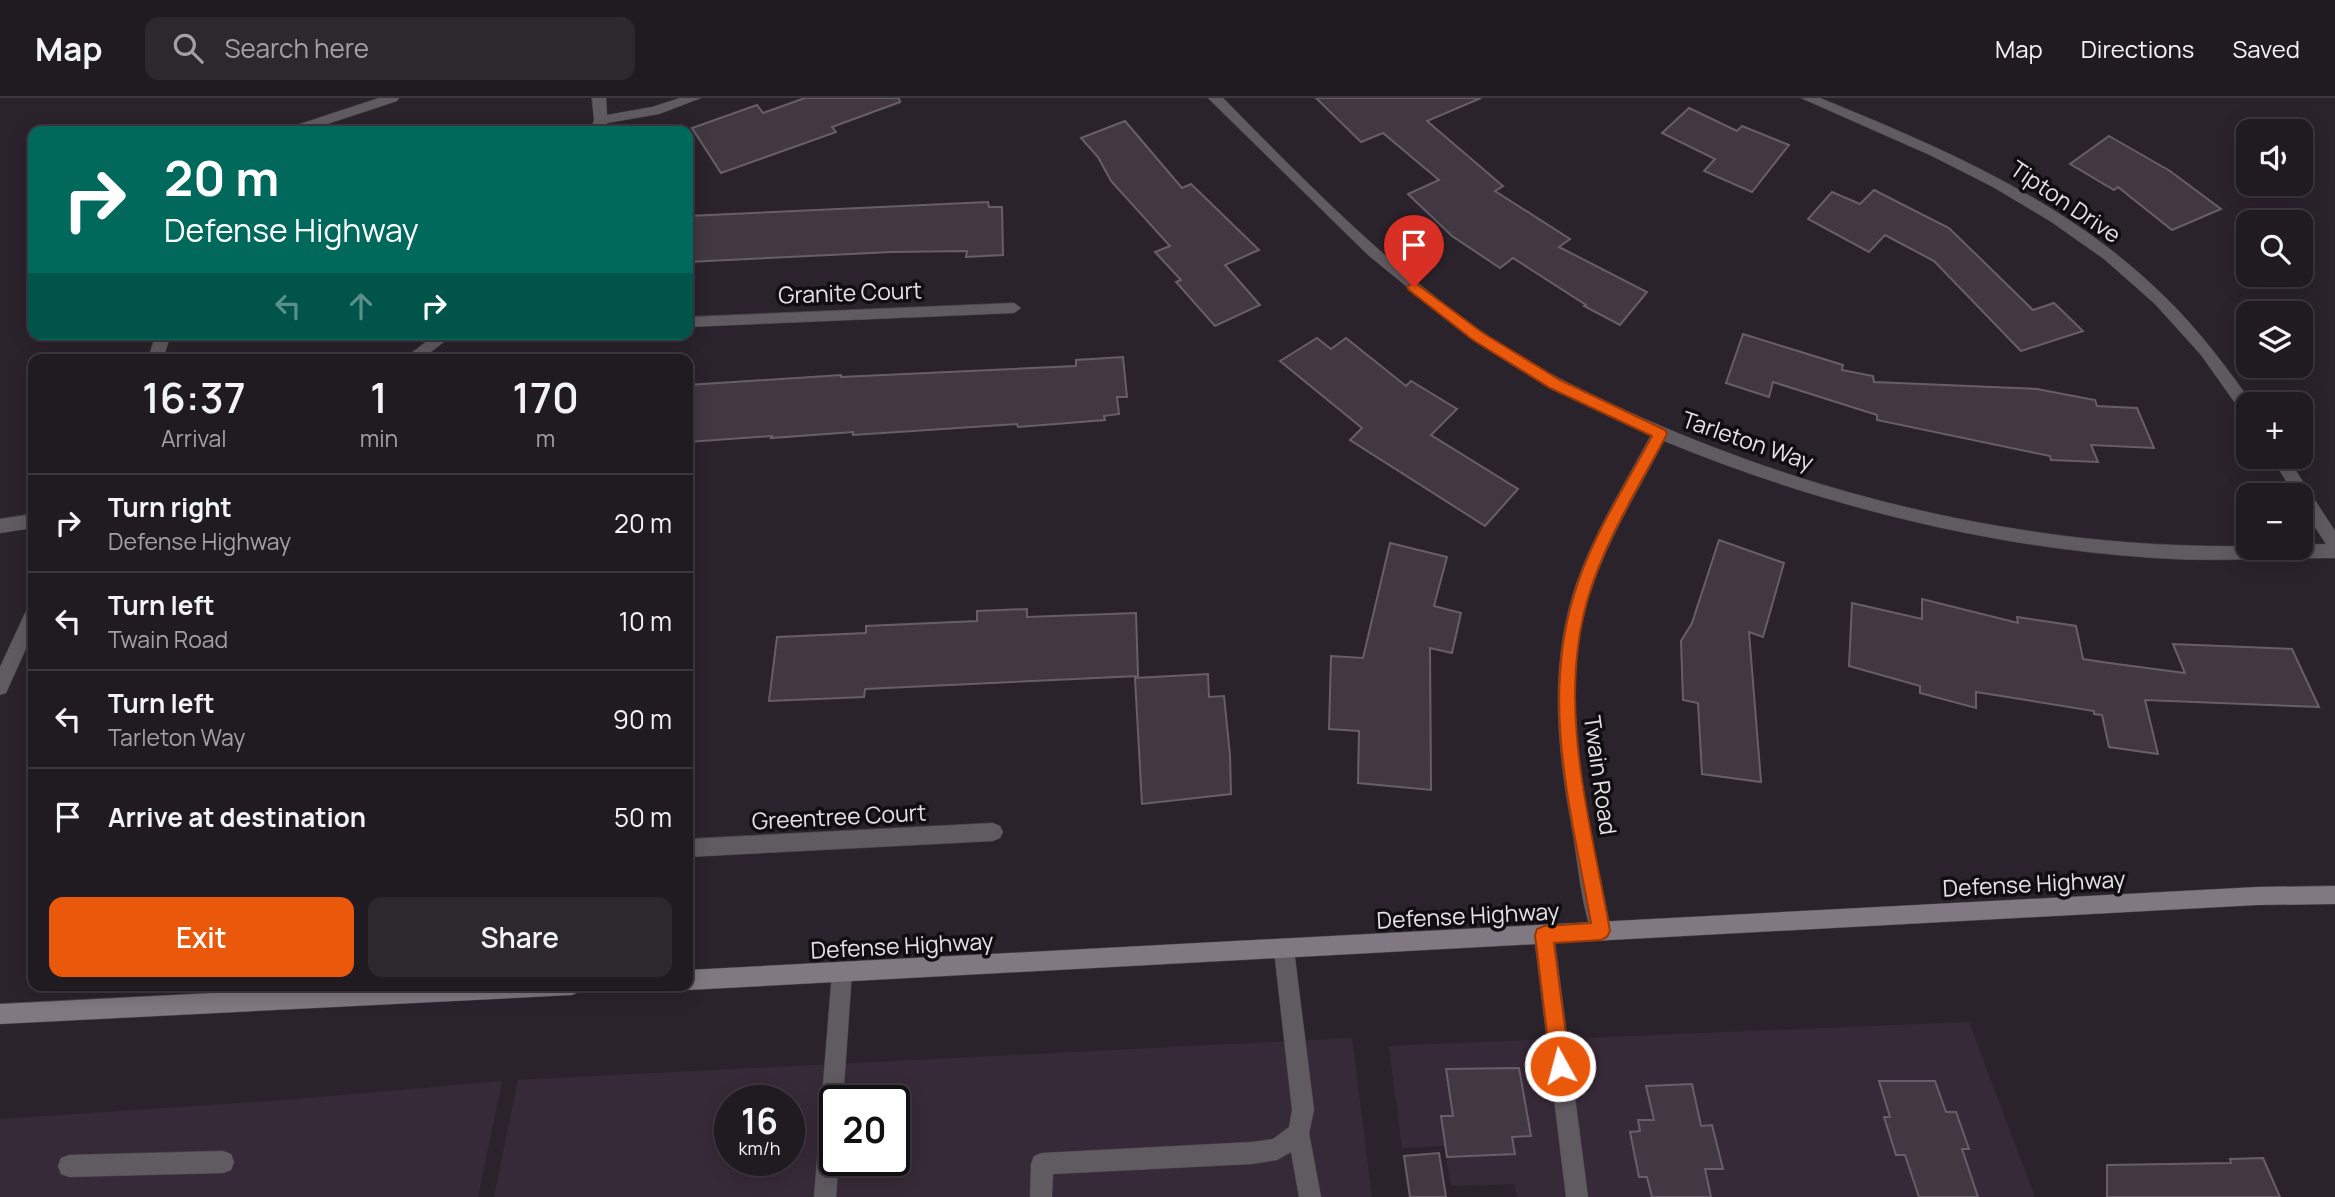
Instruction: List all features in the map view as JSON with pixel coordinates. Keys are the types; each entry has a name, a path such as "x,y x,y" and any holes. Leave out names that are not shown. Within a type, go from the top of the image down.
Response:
{"main road":[{"name":"Defense Highway","path":"693,980 2258,896 2335,895"},
{"path":"0,1014 454,991"}],"street":[{"path":"308,126 392,98"},
{"path":"599,98 599,126 694,98"},
{"name":"Tarleton Way","path":"1215,98 1318,203 1392,270 1478,337 1555,384 1660,434 1779,478 1895,510 2017,536 2154,551 2335,551"},
{"name":"Tipton Drive","path":"1808,98 1909,138 1962,163 2018,192 2077,230 2134,276 2188,329 2236,393"},
{"name":"Granite Court","path":"693,321 1014,308"},
{"path":"418,354 438,340"},
{"name":"Twain Road","path":"1601,931 1567,735 1567,663 1580,598 1602,543 1660,434"},
{"path":"2287,469 2335,545"},
{"path":"0,526 28,522"},
{"path":"0,687 28,625"},
{"name":"Greentree Court","path":"693,848 993,832"},
{"path":"1544,935 1577,1197"},
{"path":"1284,950 1303,1110 1298,1133 1310,1197"},
{"path":"825,1197 842,972"},
{"path":"1041,1197 1042,1164 1252,1153 1277,1149 1298,1133"},
{"path":"69,1166 223,1161"}],"shaded area":[{"path":"1969,1022 2035,1197 1517,1197 1514,1184 1451,1186 1444,1146 1402,1148 1389,1046"},
{"path":"1352,1038 1372,1197 494,1197 518,1080"},
{"path":"502,1081 478,1197 0,1197 0,1119 286,1100"}],"building":[{"path":"805,98 899,98 900,102 832,127 836,132 721,173 693,128 757,105 763,113"},
{"path":"1316,98 1481,98 1427,121 1503,186 1495,191 1570,239 1559,247 1647,292 1620,325 1584,306 1586,305 1513,258 1500,268 1452,236 1408,194 1439,180 1383,133 1361,142"},
{"path":"1689,108 1737,131 1742,126 1789,145 1752,192 1704,171 1715,159 1662,133"},
{"path":"1125,121 1182,188 1191,184 1259,250 1225,265 1260,305 1215,326 1176,282 1181,280 1155,252 1170,246 1111,181 1098,157 1081,138"},
{"path":"2109,136 2170,171 2221,209 2172,230 2118,187 2114,190 2070,164"},
{"path":"1874,190 1949,228 2033,310 2054,303 2083,331 2021,351 1934,261 1885,235 1869,252 1808,219 1832,192 1860,204"},
{"path":"988,202 989,207 1002,207 1003,255 966,257 967,251 891,252 693,262 693,216"},
{"path":"1743,334 1843,365 1842,370 1873,376 1874,382 2037,389 2095,400 2097,406 2137,408 2154,448 2091,445 2098,462 2051,460 2050,456 1877,420 1877,415 1773,382 1769,397 1726,383"},
{"path":"1317,338 1331,349 1346,338 1406,386 1411,381 1457,409 1431,435 1518,489 1485,526 1350,440 1362,428 1280,361"},
{"path":"1123,357 1127,397 1117,397 1119,414 1104,416 1105,420 1018,427 1017,424 693,442 693,385 841,375 1076,366 1076,360"},
{"path":"1719,540 1784,563 1763,637 1749,632 1761,782 1702,774 1698,703 1683,700 1681,641 1692,623"},
{"path":"1390,543 1447,557 1434,606 1461,613 1452,653 1430,648 1431,790 1358,783 1359,731 1329,729 1331,656 1363,658"},
{"path":"1922,599 2018,623 2017,617 2076,626 2083,659 2109,663 2185,673 2173,644 2292,649 2319,707 2145,700 2158,754 2109,747 2102,715 2094,714 2094,711 1976,692 1976,708 1920,693 1920,686 1849,666 1852,603 1922,619"},
{"path":"1027,609 1027,617 1136,613 1138,676 865,689 864,697 769,701 777,637 866,633 866,626 977,621 977,611"},
{"path":"1208,674 1209,697 1224,696 1231,794 1142,804 1135,678"},
{"path":"1519,1068 1531,1136 1512,1137 1515,1154 1447,1157 1441,1116 1453,1116 1446,1069"},
{"path":"1879,1081 1935,1081 1946,1112 1956,1112 1969,1149 1962,1149 1978,1197 1919,1197 1905,1155 1896,1155 1884,1117 1890,1117"},
{"path":"1692,1084 1701,1126 1712,1125 1723,1169 1705,1169 1711,1197 1652,1197 1647,1177 1639,1177 1630,1132 1640,1131 1638,1120 1654,1120 1646,1086"},
{"path":"1439,1153 1446,1197 1410,1197 1404,1156"},
{"path":"2263,1158 2280,1197 2107,1197 2107,1165 2231,1163 2230,1159"}],"route":[{"path":"1414,287 1478,337 1555,384 1660,434 1602,543 1580,598 1567,663 1567,735 1601,931 1544,935 1560,1066"}]}
